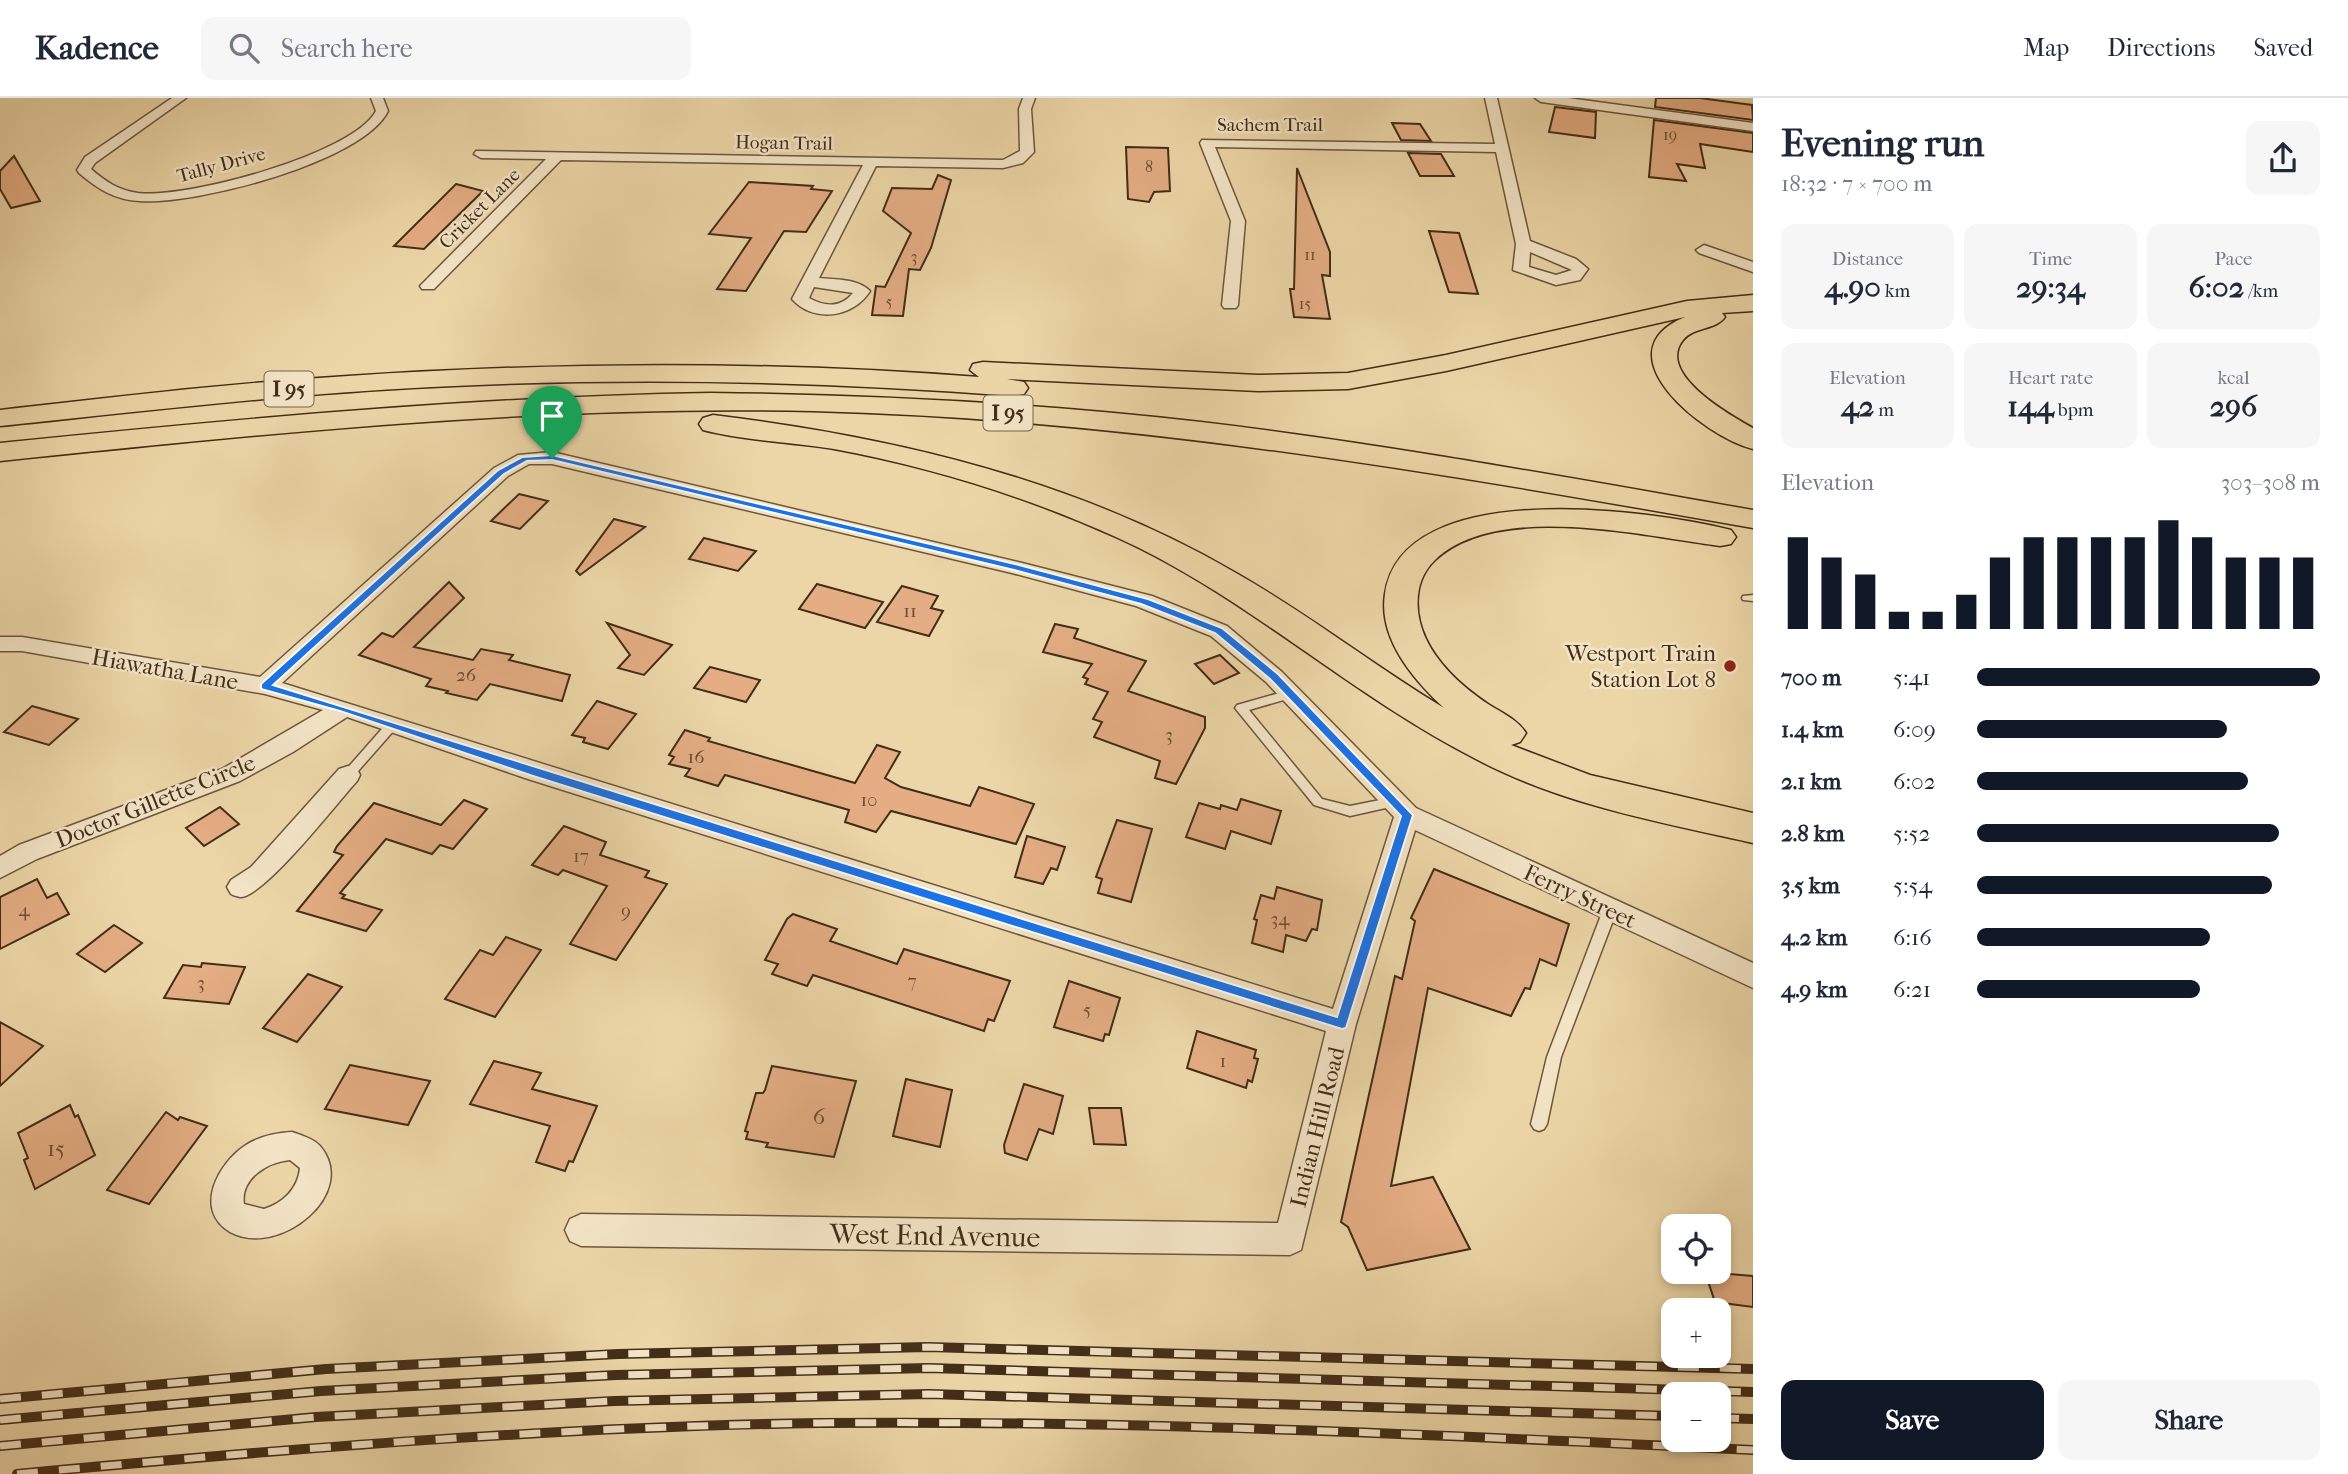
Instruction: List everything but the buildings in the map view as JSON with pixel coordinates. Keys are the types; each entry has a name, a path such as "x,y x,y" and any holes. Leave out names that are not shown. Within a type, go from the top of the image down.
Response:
{"highway":[{"path":"579,374 716,365 818,363 1258,383 1319,383 1408,371 1688,309 1753,303"},
{"path":"1753,313 1724,315 1691,324 1670,337 1664,353 1670,377 1685,395 1753,440"},
{"name":"I 95","path":"0,418 345,384 579,374 732,373 884,378 1101,396 1355,427 1753,494"},
{"name":"I 95","path":"0,452 419,412 641,403 809,403 978,411 1123,422 1285,442 1753,519"},
{"path":"256,426 401,425 575,419 676,422 813,436 937,463 1057,501 1186,559 1282,615 1444,726 1523,766 1592,790 1753,828"},
{"path":"1753,541 1550,518 1490,523 1455,533 1427,549 1408,572 1401,598 1405,629 1421,662 1449,694 1486,722 1535,747 1587,766 1753,807"}],"street":[{"name":"Tally Drive","path":"180,98 90,160 84,170 90,179 101,187 142,197 205,192 242,182 362,135 376,123 382,111 377,98"},
{"name":"Hogan Trail","path":"481,154 982,165 1018,160 1027,152 1025,109 1029,98"},
{"path":"1491,98 1523,244 1521,271 1526,293"},
{"path":"1541,98 1753,127"},
{"name":"Sachem Trail","path":"1230,305 1238,221 1207,143 1501,148"},
{"name":"Cricket Lane","path":"428,286 557,156"},
{"path":"809,282 871,163"},
{"path":"1521,271 1556,280 1575,277 1580,270 1571,262 1523,244"},
{"path":"1704,250 1753,267"},
{"name":"Hiawatha Lane","path":"0,644 22,644 265,686 501,472 526,458 552,458 1016,567 1144,601 1219,631 1290,694 1401,808"},
{"path":"265,686 344,708 550,777 1342,1024"},
{"name":"Doctor Gillette Circle","path":"0,868 28,852 231,775 285,746 344,708"},
{"path":"240,887 260,874 348,775"},
{"name":"Ferry Street","path":"1401,808 1753,976"},
{"name":"Indian Hill Road","path":"1290,1239 1342,1024 1401,808"},
{"name":"West End Avenue","path":"581,1230 1290,1239"}],"lane":[{"path":"1290,694 1241,708 1318,802 1350,811 1401,808"},
{"path":"348,775 393,725"},
{"path":"1539,1124 1554,1057 1610,910"}],"railway":[{"path":"0,1399 326,1369 618,1354 928,1347 1753,1369"},
{"path":"0,1420 321,1391 616,1375 928,1368 1753,1392"},
{"path":"0,1446 316,1417 614,1401 929,1394 1661,1416"},
{"path":"1731,1418 1753,1419"},
{"path":"17,1474 518,1434 819,1423 1169,1426 1753,1450"}],"place":[{"name":"Westport Train Station Lot 8","path":"1730,666"}],"route":[{"path":"526,458 552,458 1016,567 1144,601 1219,631 1274,677 1407,815 1342,1024 537,773 344,708 265,686 501,472 526,458"}]}
